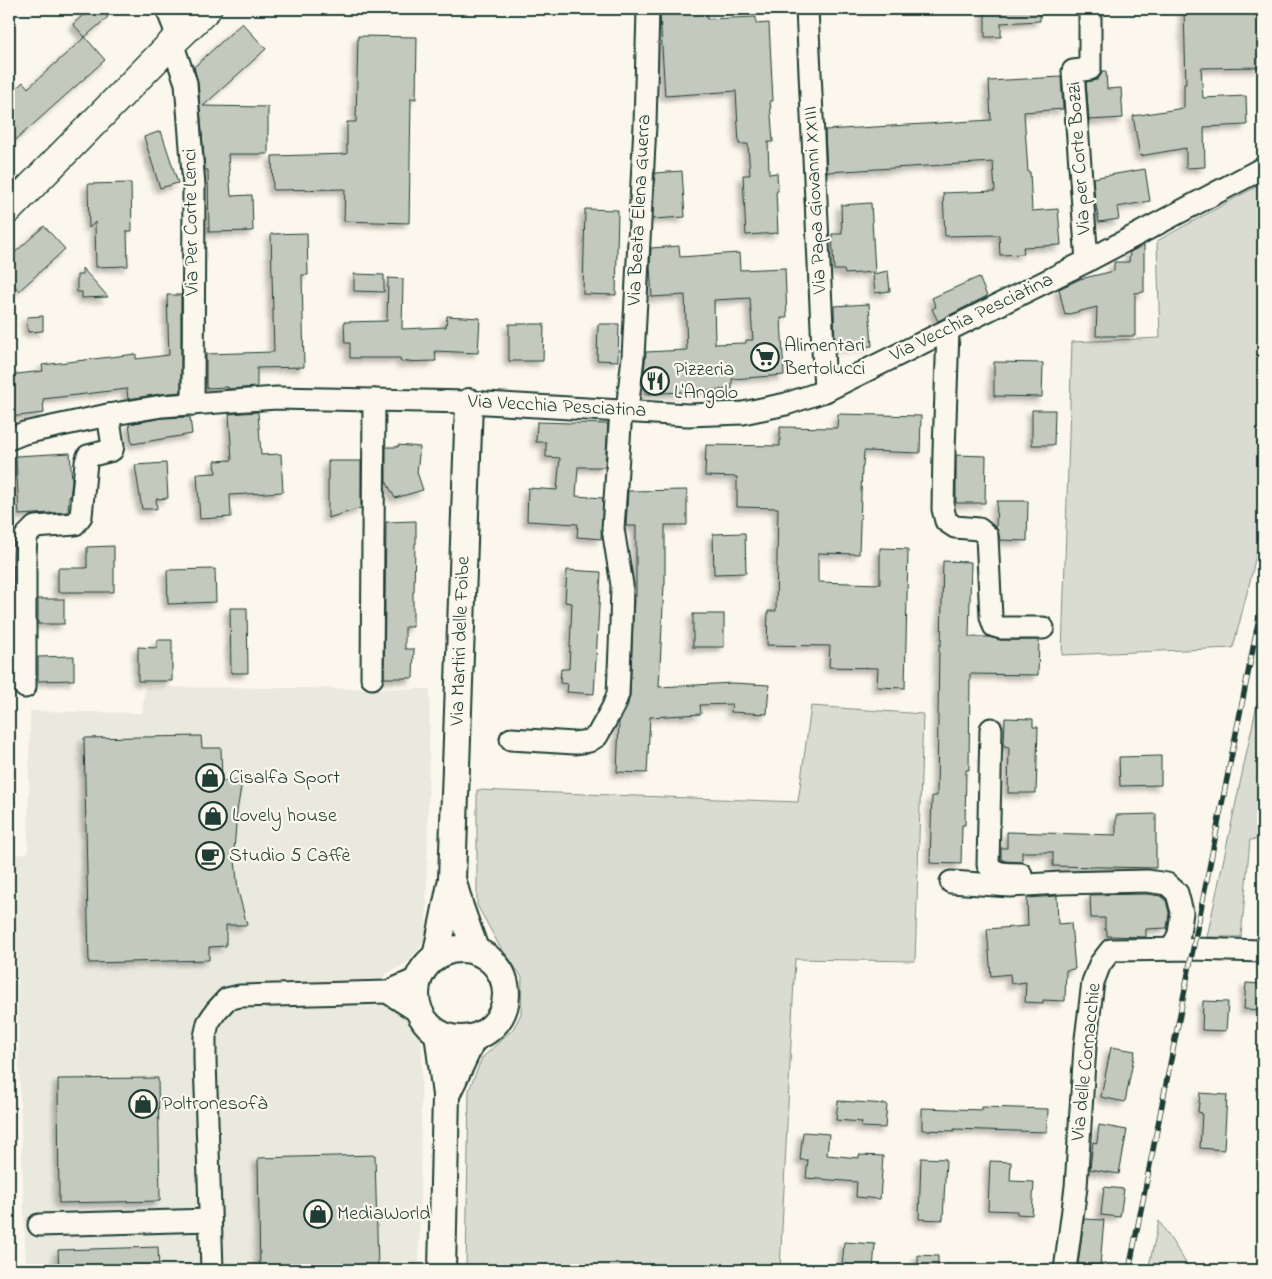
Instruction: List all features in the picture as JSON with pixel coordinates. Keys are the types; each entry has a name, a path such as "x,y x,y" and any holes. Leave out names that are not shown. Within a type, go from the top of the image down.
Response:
{"main road":[{"path":"9,209 207,9"}],"street":[{"name":"Via Per Corte Lenci","path":"168,9 186,82 194,186 194,404"},
{"name":"Via Beata Elena Guerra","path":"511,740 574,743 589,741 597,736 613,708 618,694 622,586 613,528 624,411 633,357 645,125 648,9"},
{"name":"Via Papa Giovanni XXIII","path":"807,9 825,391"},
{"name":"Via per Corte Bozzi","path":"1087,261 1073,71 1090,69 1090,9"},
{"name":"Via Vecchia Pesciatina","path":"9,438 108,415 162,406 277,398 470,402 688,415 743,413 786,404 825,391 1087,261 1263,168"},
{"path":"948,330 943,509 946,521 955,527 979,529 987,536 991,617 994,626 1001,628 1043,628"},
{"path":"372,678 374,400"},
{"name":"Via Martiri delle Foibe","path":"436,956 452,879 470,402"},
{"path":"25,688 26,536 34,527 75,524 81,516 88,456 112,450 108,415"},
{"path":"991,729 988,865 994,871 1000,873 1054,877 1061,883"},
{"name":"Via Martiri delle Foibe","path":"452,879 476,952"},
{"path":"951,882 1010,886 1147,881 1167,884 1177,893 1182,912 1180,934 1172,949"},
{"path":"462,949 476,952 488,958 498,969 504,982 506,996 503,1010 496,1022 486,1032 473,1038 461,1040 449,1038 438,1033 427,1024 420,1013 416,1001 419,978 426,966 436,956 448,951 462,949"},
{"name":"Via delle Cornacchie","path":"1065,1270 1076,1187 1085,1047 1093,982 1100,964 1111,950 1263,951"},
{"path":"212,1270 205,1037 208,1023 216,1011 228,999 240,996 387,992 419,978"},
{"path":"387,992 420,1013"},
{"path":"438,1033 446,1095 442,1270"},
{"path":"446,1095 473,1038"},
{"path":"39,1225 210,1220"}],"shaded area":[{"path":"1263,183 1263,517 1253,569 1233,648 1062,655 1072,342 1160,338 1157,241"},
{"path":"1263,676 1263,839 1250,840 1241,937 1207,937"},
{"path":"145,687 430,689 426,939 407,963 384,975 384,998 407,1012 422,1043 419,1270 26,1270 14,855 28,853 30,711 142,713"},
{"path":"811,706 923,714 915,961 795,959 780,1270 466,1270 469,1090 482,1058 513,1029 521,1014 522,977 499,945 477,905 477,790 798,802"},
{"path":"1159,1221 1188,1266 1188,1270 1148,1270"}],"building":[{"path":"90,9 101,9 108,17 85,37 73,24"},
{"path":"985,9 1040,9 1040,21 1001,23 1001,37 985,37"},
{"path":"1184,9 1258,9 1260,67 1201,68 1203,98 1246,96 1247,125 1204,127 1205,167 1186,168 1186,148 1140,156 1133,116 1184,108 1184,84 1186,84"},
{"path":"707,10 707,19 756,17 756,24 769,23 773,101 770,101 773,142 768,142 769,174 777,173 778,233 746,235 743,175 750,175 748,144 739,144 736,91 665,96 660,13"},
{"path":"242,23 266,49 203,106 268,107 268,154 228,154 231,196 252,195 253,231 209,232 208,170 205,170 198,82 194,67"},
{"path":"358,36 417,37 416,99 411,98 409,223 344,221 345,189 273,190 272,156 347,154 347,122 356,122"},
{"path":"85,37 105,60 9,146 9,95 23,82 28,88"},
{"path":"1102,71 1106,71 1107,89 1121,88 1123,118 1089,120 1086,82 1097,80"},
{"path":"1061,77 1063,109 1024,112 1032,211 1058,209 1061,245 1023,247 1024,254 1000,255 999,235 945,236 943,193 995,191 993,162 827,172 825,130 991,120 989,81"},
{"path":"161,131 178,183 160,188 144,137"},
{"path":"1145,169 1150,201 1117,207 1119,219 1099,222 1093,178"},
{"path":"682,171 685,217 653,219 655,173"},
{"path":"131,183 132,231 127,231 128,266 96,267 95,222 89,228 88,184"},
{"path":"871,203 875,272 845,274 844,270 834,270 832,234 842,234 841,205"},
{"path":"585,209 618,210 616,295 583,294"},
{"path":"44,226 65,249 19,291 9,279 9,258"},
{"path":"307,233 308,275 302,275 304,367 257,368 257,387 206,388 206,354 274,352 271,234"},
{"path":"1144,245 1144,292 1135,293 1135,336 1096,336 1097,307 1065,315 1059,289 1080,279 1114,271 1114,262 1129,262 1130,252"},
{"path":"679,246 680,257 739,253 740,270 785,268 787,318 781,318 784,375 732,379 732,389 645,394 644,371 646,352 687,350 685,295 652,297 651,248","holes":["750,298 753,340 746,340 746,343 715,344 714,300"]},
{"path":"82,268 108,297 82,298 82,292 77,292 77,275 82,275"},
{"path":"888,271 890,291 875,293 873,274"},
{"path":"354,274 384,275 384,292 354,291"},
{"path":"979,277 987,296 938,321 932,309 936,307 932,298"},
{"path":"388,278 403,279 402,329 446,327 447,316 480,318 478,353 435,351 436,361 401,362 400,358 350,358 350,343 345,343 344,322 387,321"},
{"path":"167,295 181,295 181,392 128,399 127,389 43,399 44,413 9,417 9,375 43,371 42,365 136,354 136,359 169,355"},
{"path":"869,304 872,346 835,348 834,306"},
{"path":"43,316 43,331 28,332 27,317"},
{"path":"509,324 544,324 543,361 509,361"},
{"path":"598,324 619,324 618,361 597,360"},
{"path":"994,362 1043,363 1042,397 994,396"},
{"path":"1032,410 1055,410 1054,445 1032,445"},
{"path":"258,412 261,455 281,454 283,492 230,495 231,517 200,519 197,474 216,473 215,461 232,460 229,414"},
{"path":"838,414 921,416 920,453 864,451 859,554 818,553 818,582 880,584 880,548 908,549 905,688 877,687 878,668 829,667 830,646 767,645 768,611 776,611 778,508 737,507 737,477 705,476 706,445 780,446 780,427 837,428"},
{"path":"190,417 192,434 132,444 129,424 163,418"},
{"path":"537,422 608,424 605,467 578,467 576,496 603,498 601,539 577,537 578,524 527,521 528,488 557,490 560,458 546,457 546,442 536,442"},
{"path":"398,445 420,447 417,472 423,490 395,498 386,481 386,447 398,447"},
{"path":"70,453 72,481 68,512 19,515 16,456"},
{"path":"956,455 986,456 985,503 956,503"},
{"path":"328,461 361,461 361,508 328,518"},
{"path":"166,463 168,498 156,499 157,509 142,509 135,465"},
{"path":"687,490 687,525 665,525 665,585 659,687 733,683 769,685 767,714 731,712 732,704 700,705 701,714 650,717 647,773 617,772 619,722 627,708 630,695 634,597 636,597 636,526 626,526 628,491"},
{"path":"997,501 1028,501 1027,541 1000,540 996,528"},
{"path":"416,521 413,627 405,627 405,649 414,649 413,678 384,678 386,522"},
{"path":"745,533 746,573 714,574 713,534"},
{"path":"114,546 114,592 58,592 58,568 87,568 87,547"},
{"path":"943,561 971,562 969,637 989,637 1001,640 1039,640 1038,675 970,674 969,770 966,770 965,825 962,825 961,864 930,863 932,796 937,796 939,645 941,645"},
{"path":"215,569 216,602 168,604 167,570"},
{"path":"567,570 601,572 594,694 567,692 568,684 560,683 561,669 569,669 572,603 565,602"},
{"path":"38,599 64,599 64,624 38,624"},
{"path":"230,608 247,608 248,673 231,673"},
{"path":"693,614 724,614 724,647 693,647"},
{"path":"157,640 172,640 172,681 138,681 138,647 157,648"},
{"path":"74,656 74,680 38,681 38,657"},
{"path":"1005,718 1033,719 1033,727 1038,727 1036,793 1008,793 1009,747 1004,746"},
{"path":"201,736 202,748 221,748 222,781 242,781 234,850 238,891 247,925 226,925 226,946 209,947 209,960 89,963 84,738"},
{"path":"1161,756 1161,785 1120,786 1119,757"},
{"path":"1156,814 1156,868 1053,866 1053,852 1022,852 1022,862 1001,859 1001,848 1007,848 1007,832 1116,835 1116,815"},
{"path":"1146,894 1161,896 1166,900 1169,913 1167,928 1146,929 1146,937 1107,936 1105,918 1091,918 1090,895"},
{"path":"1057,896 1058,924 1071,923 1075,969 1066,970 1065,1001 1043,1000 1043,1003 1025,1002 1026,982 1011,984 1010,974 991,976 987,929 1028,926 1027,898"},
{"path":"1246,983 1263,984 1263,1010 1244,1009"},
{"path":"1203,1001 1228,1002 1226,1031 1202,1030"},
{"path":"1111,1047 1135,1051 1125,1102 1101,1097"},
{"path":"158,1078 160,1201 59,1203 58,1079"},
{"path":"1200,1093 1227,1095 1224,1150 1200,1148 1202,1113 1198,1112"},
{"path":"838,1101 887,1104 885,1128 861,1127 862,1122 836,1120"},
{"path":"982,1107 1048,1109 1047,1132 954,1129 954,1131 922,1130 922,1108 982,1110"},
{"path":"1099,1125 1127,1130 1119,1174 1090,1169 1093,1142 1097,1143"},
{"path":"803,1132 829,1134 827,1155 859,1158 859,1155 883,1156 880,1199 856,1197 857,1182 806,1178 808,1160 800,1160"},
{"name":"MediaWorld","path":"375,1155 378,1270 260,1270 258,1158"},
{"path":"921,1158 946,1159 943,1220 919,1219"},
{"path":"990,1161 1011,1162 1010,1181 1034,1182 1032,1215 1017,1214 1017,1211 988,1210"},
{"path":"1104,1187 1124,1189 1120,1217 1101,1215"},
{"path":"1084,1219 1104,1220 1100,1265 1078,1264"},
{"path":"844,1242 875,1244 873,1270 842,1270"},
{"path":"158,1247 159,1270 59,1270 58,1250"},
{"path":"918,1255 938,1256 938,1270 918,1270"}],"railway":[{"path":"1129,1270 1263,598"}],"place":[{"name":"Alimentari Bertolucci","path":"765,357"},
{"name":"Pizzeria L'Angolo","path":"655,381"},
{"name":"Cisalfa Sport","path":"210,778"},
{"name":"Lovely house","path":"213,816"},
{"name":"Studio 5 Caffè","path":"210,856"},
{"name":"Poltronesofà","path":"143,1104"},
{"name":"MediaWorld","path":"318,1214"}]}
